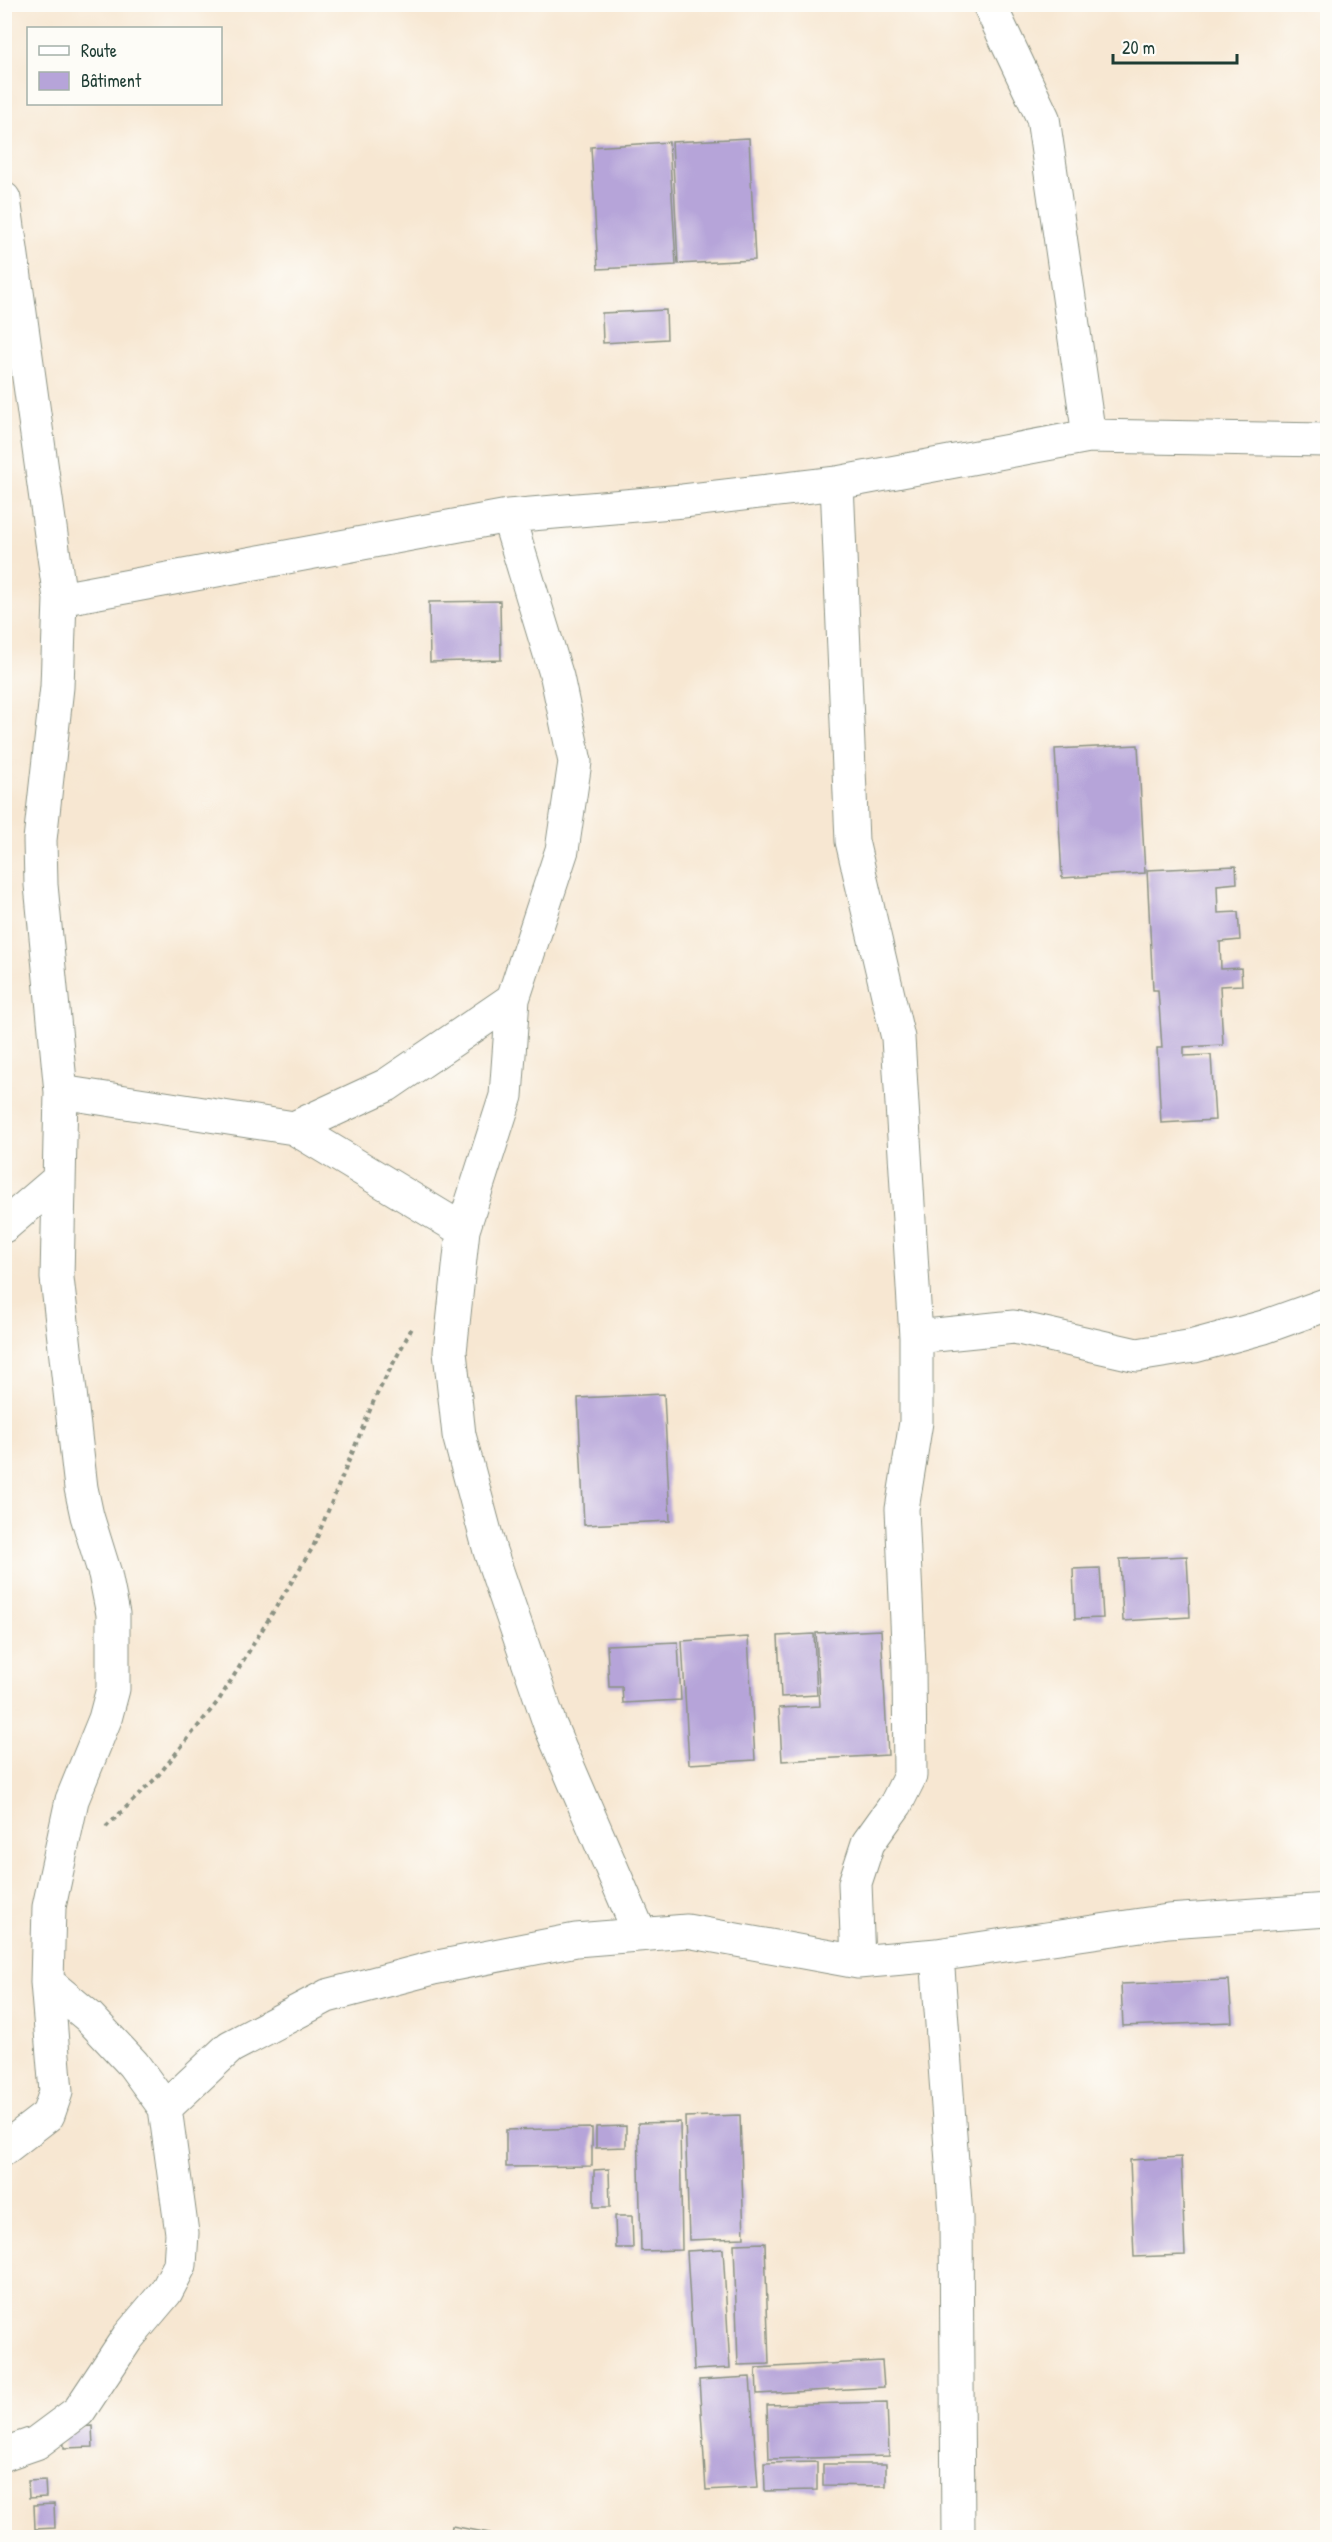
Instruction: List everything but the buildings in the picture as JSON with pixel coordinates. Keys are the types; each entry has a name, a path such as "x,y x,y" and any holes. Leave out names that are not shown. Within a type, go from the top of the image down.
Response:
{"street":[{"path":"989,4 1042,118 1089,436"},
{"path":"4,199 60,599 57,687 40,840 41,885 61,1092 57,1278 81,1488 105,1574 112,1614 115,1654 113,1689 105,1719 72,1800 49,1907 47,1982 56,2092 48,2115 4,2149"},
{"path":"60,599 508,516 682,501 837,483 1089,436 1328,440"},
{"path":"837,483 852,841 898,1038 916,1337 916,1422 902,1509 909,1666 910,1776 896,1804 868,1843 855,1883 858,1962"},
{"path":"508,516 557,677 575,762 562,850 513,999 506,1096 463,1230 450,1352 459,1435 490,1551 550,1725 640,1934"},
{"path":"294,1128 387,1085 513,999"},
{"path":"61,1092 294,1128 463,1230"},
{"path":"4,1226 59,1179"},
{"path":"916,1337 1014,1328 1137,1355 1204,1344 1264,1327 1328,1304"},
{"path":"165,2108 230,2048 327,1996 444,1966 576,1940 687,1931 858,1962 937,1955 1168,1921 1328,1910"},
{"path":"937,1955 957,2217 958,2538"},
{"path":"4,2454 36,2444 79,2411 128,2337 166,2292 180,2265 182,2233 165,2108 134,2064 88,2017 47,1982"}],"path":[{"path":"98,1835 156,1778 219,1700 313,1547 375,1398 413,1325"}]}
